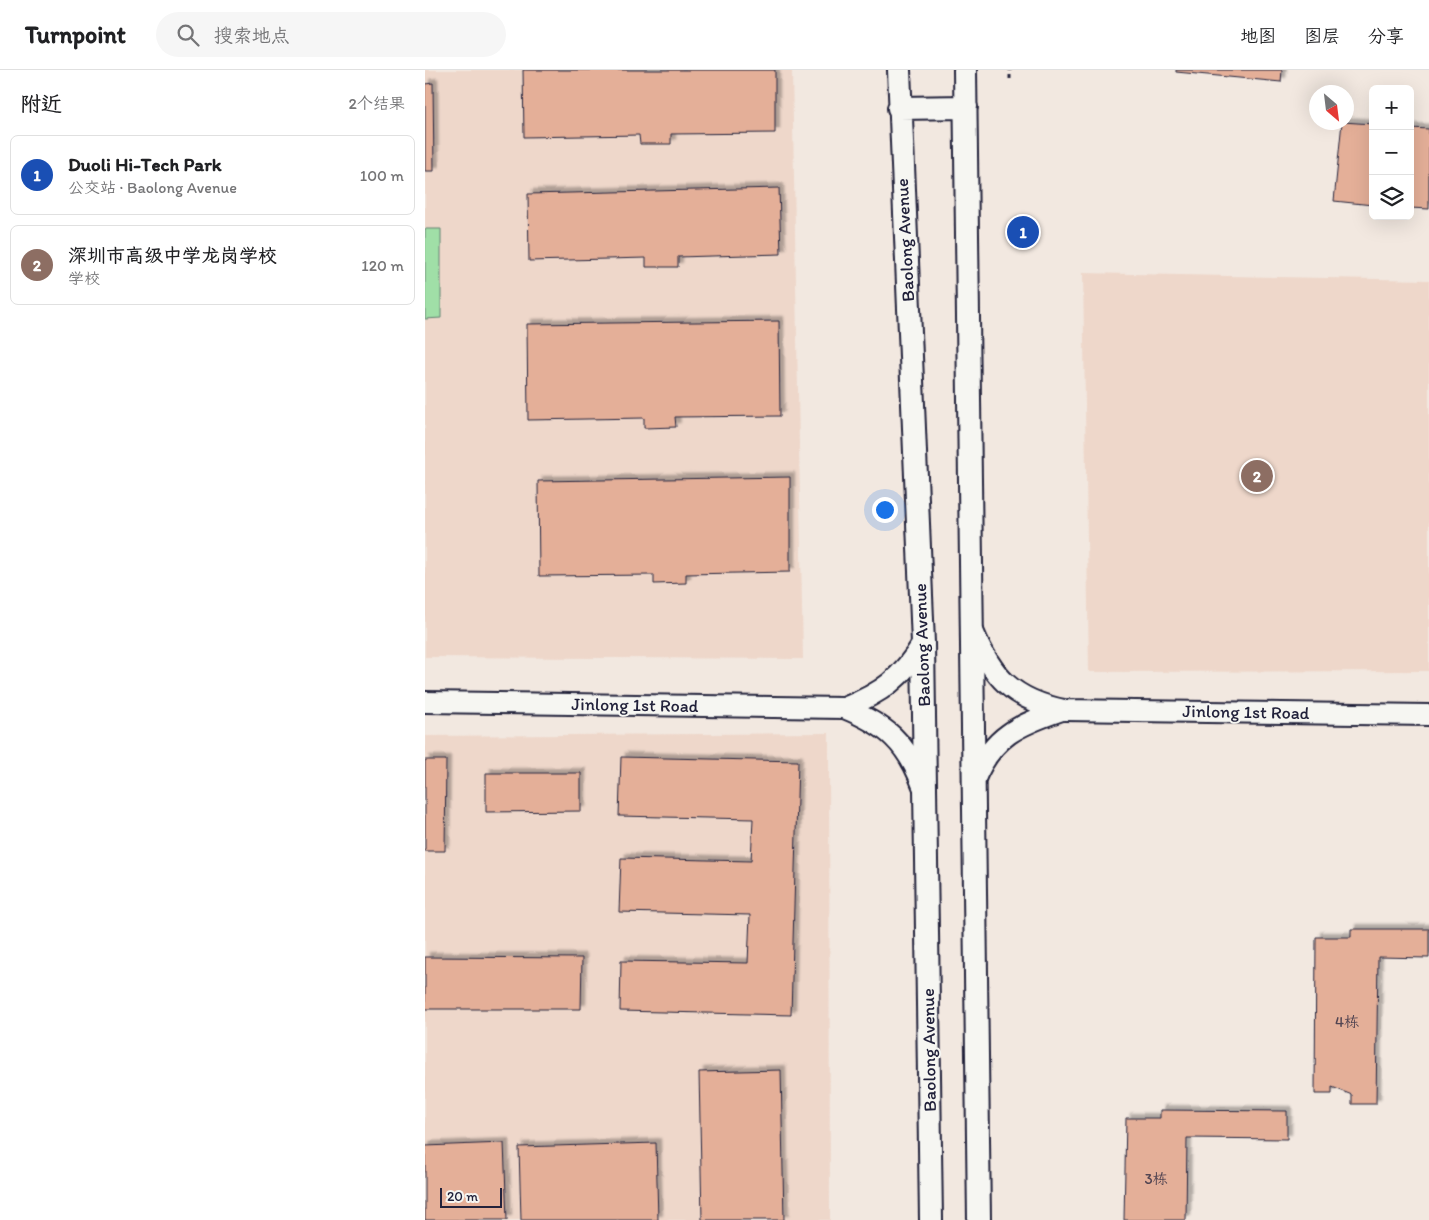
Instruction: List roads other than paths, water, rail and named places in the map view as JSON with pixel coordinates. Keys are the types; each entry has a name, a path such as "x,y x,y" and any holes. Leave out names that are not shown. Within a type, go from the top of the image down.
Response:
{"main road":[{"name":"Baolong Avenue","path":"899,70 899,108 923,643 931,1220"},
{"path":"965,70 979,1220"},
{"path":"899,108 966,107"}],"street":[{"name":"Jinlong 1st Road","path":"971,626 981,652 995,674 1009,687 1039,705 1064,710 1429,715"},
{"name":"Jinlong 1st Road","path":"844,708 868,698 890,684 909,666 923,643"},
{"name":"Jinlong 1st Road","path":"425,702 844,708 871,719 897,738 915,762 925,790"},
{"name":"Jinlong 1st Road","path":"973,782 982,760 998,742 1016,728 1064,710"}],"place":[{"name":"Duoli Hi-Tech Park","path":"1023,232"},
{"name":"深圳市高级中学龙岗学校","path":"1257,476"}]}
